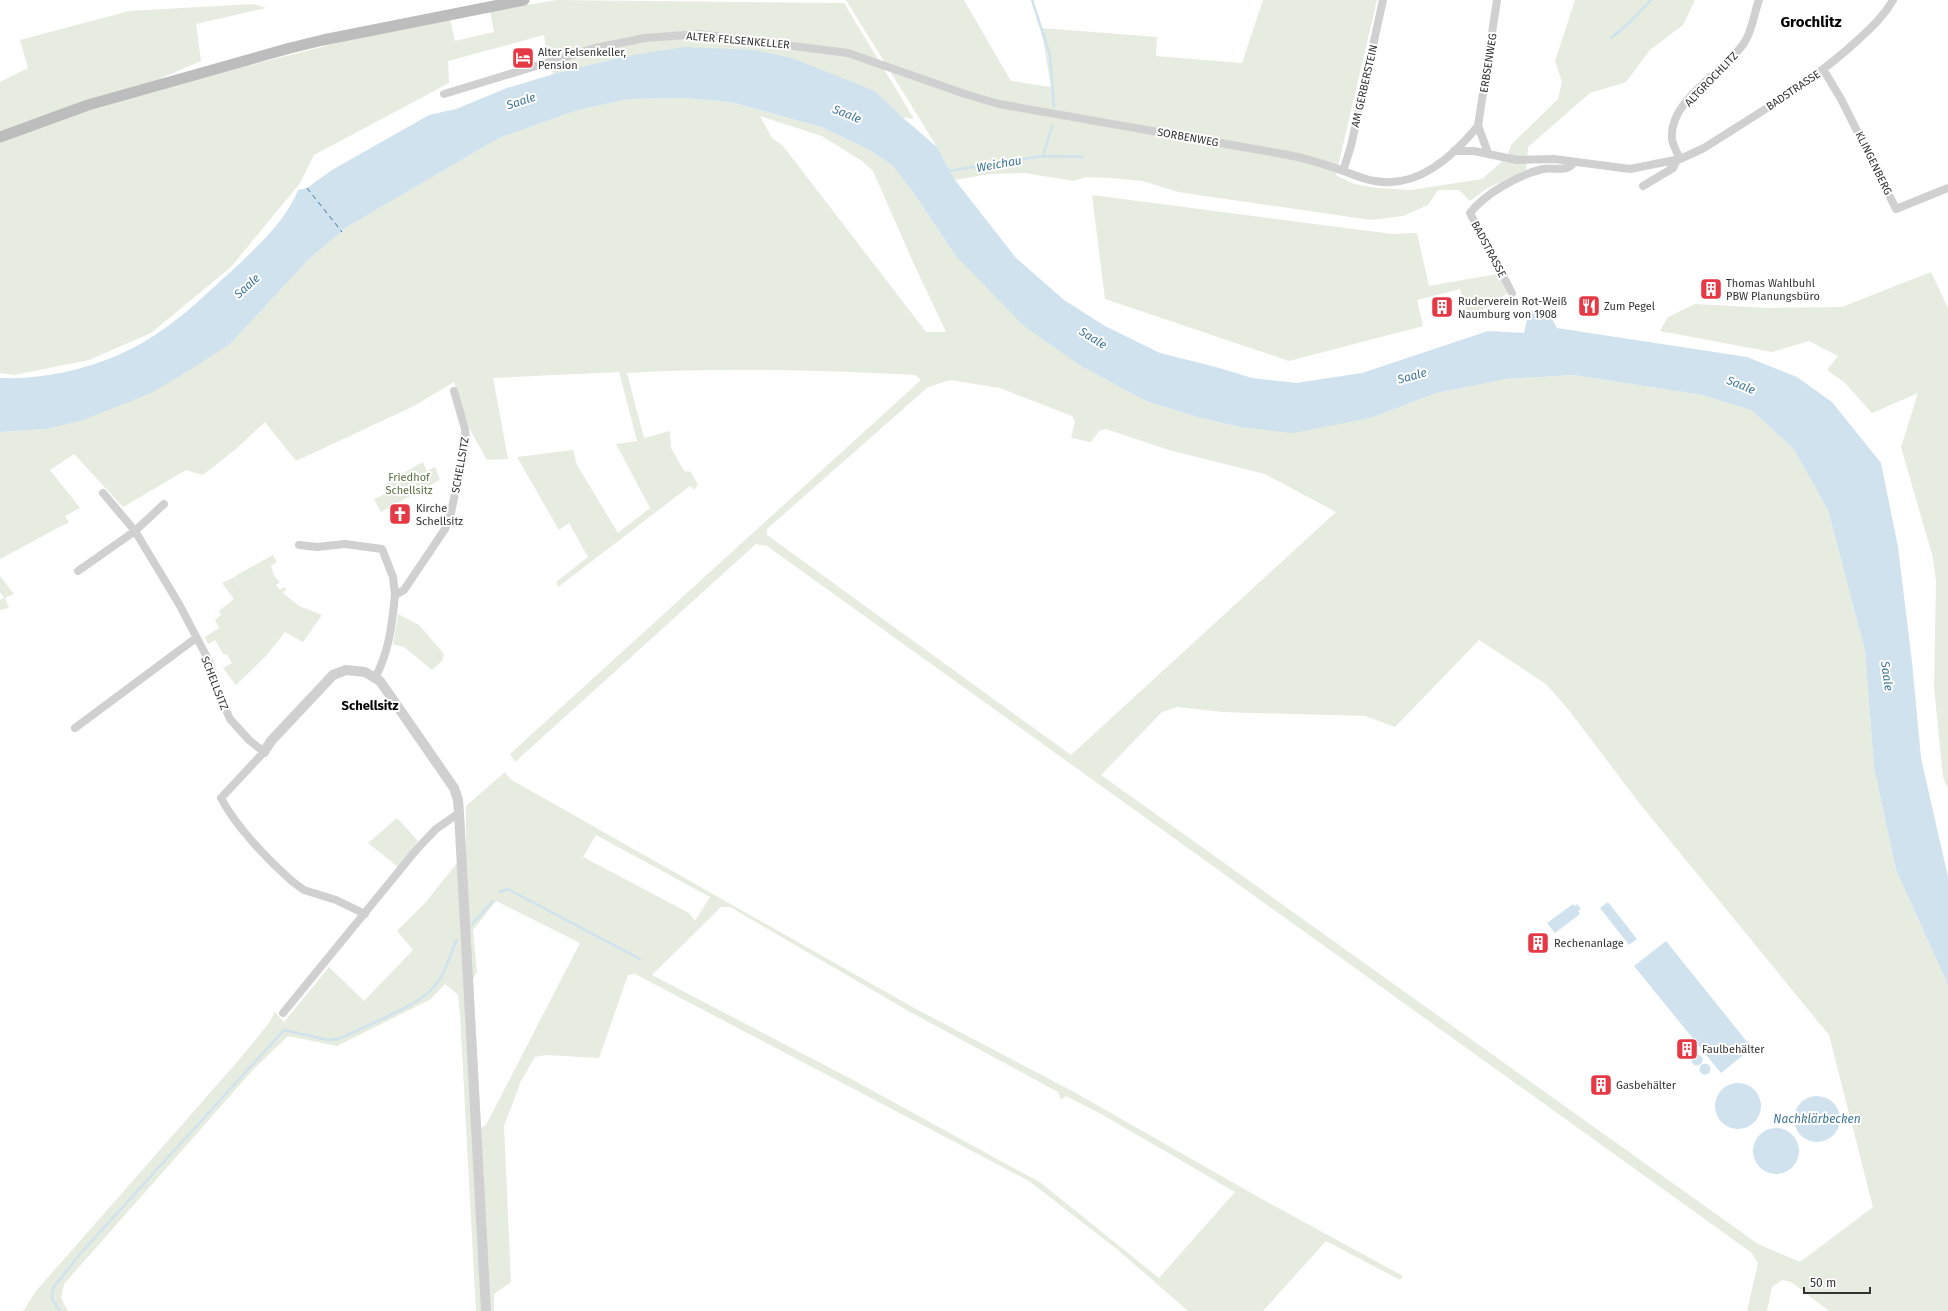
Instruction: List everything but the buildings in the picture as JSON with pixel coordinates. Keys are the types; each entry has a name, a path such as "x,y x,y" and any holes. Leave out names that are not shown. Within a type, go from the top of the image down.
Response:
{"main road":[{"path":"0,137 88,105 295,47 524,0"}],"street":[{"name":"AM GERBERSTEIN","path":"1343,171 1349,151 1383,0"},
{"name":"ERBSENWEG","path":"1478,126 1498,0"},
{"name":"ALTGROCHLITZ","path":"1678,159 1672,139 1675,122 1689,99 1744,43 1759,0"},
{"name":"BADSTRASSE","path":"1512,292 1470,213 1485,198 1499,188 1532,172 1546,168 1562,168 1570,166 1574,162 1630,168 1678,159 1704,148 1823,69 1877,22 1893,0"},
{"name":"ALTER FELSENKELLER","path":"444,94 595,48 645,38 672,35 706,35 828,50 872,60 916,75"},
{"name":"KLINGENBERG","path":"1823,69 1841,99 1896,209 1948,188"},
{"name":"SORBENWEG","path":"916,75 965,94 999,104 1288,155 1374,181 1400,182 1427,172 1454,151 1478,126"},
{"path":"1478,126 1487,147 1487,153"},
{"path":"1454,151 1487,153 1517,160 1554,159 1574,162"},
{"name":"BADSTRASSE","path":"1642,186 1673,168 1678,159"},
{"name":"SCHELLSITZ","path":"395,595 404,590 428,556 445,529 451,513 466,439 465,429 454,391"},
{"name":"SCHELLSITZ","path":"102,493 135,531 179,604 210,663 219,694 230,719 249,740 264,752"},
{"path":"78,571 135,531 164,504"},
{"path":"299,545 317,547 345,544 382,549 393,576 395,595 393,617 384,660 375,678"},
{"path":"75,728 196,638"},
{"path":"365,914 336,900 304,890 293,882 235,822 226,809 221,798 264,752 271,741 333,675 346,670 365,672 384,685 454,788 458,800 486,1311"},
{"path":"283,1013 417,849 436,829 459,813"}],"green space":[{"path":"557,0 844,3 914,119 902,117 875,91 627,56 553,74 548,60 544,35 448,61 449,83 314,155 300,183 231,267 151,333 89,360 14,375 0,373 0,82 28,68 20,40 129,11 253,4 266,8 196,24 201,61 161,78 166,87 341,42 450,19 455,41 494,32 490,11"},
{"path":"846,0 964,0 1011,81 1051,87 1041,28 1157,37 1156,56 1242,63 1263,0 1377,0 1336,175 1354,184 1376,188 1411,190 1482,179 1507,157 1511,145 1558,99 1562,82 1555,61 1575,0 1695,0 1683,25 1650,50 1626,82 1590,93 1528,147 1526,170 1486,189 1470,201 1459,190 1438,190 1428,205 1403,216 1371,220 1178,192 1143,181 1112,178 1086,177 1073,181 1025,173 990,174 955,180 937,147"},
{"path":"684,98 731,102 821,127 868,149 893,166 916,196 1081,366 1146,401 1197,417 1240,427 1370,418 1437,393 1506,379 1574,375 1702,395 1751,410 1793,448 1828,510 1865,651 1874,768 1896,870 1948,985 1948,1311 1829,1311 1791,1282 1782,1280 1772,1287 1767,1311 1747,1311 1758,1263 1752,1253 767,546 756,544 515,762 510,754 921,380 915,375 771,370 699,370 627,373 644,438 670,431 671,448 684,471 691,472 698,485 694,490 690,486 558,587 556,582 588,557 569,523 559,530 517,457 573,450 577,465 618,533 650,508 616,444 637,441 619,372 493,378 508,459 487,460 469,428 454,382 414,406 296,461 265,422 237,448 203,475 186,470 123,507 74,454 50,470 80,508 65,516 69,522 0,559 0,432 46,429 230,344 309,259 347,227 499,138 578,110 629,99","holes":["760,116 822,136 862,161 873,171 946,332 926,332 783,146 772,138","950,380 1000,388 1072,416 1075,422 1071,438 1091,442 1099,431 1106,429 1169,450 1265,474 1336,512 1071,755 767,535 767,529 928,387","1479,640 1546,684 1568,709 1640,804 1829,1035 1873,1207 1800,1262 1758,1244 1101,775 1162,712 1177,707 1222,712 1365,716 1395,727"]},
{"path":"1092,195 1392,234 1417,233 1429,286 1497,274 1508,292 1491,306 1467,314 1460,289 1417,300 1423,326 1289,361 1105,299"},
{"path":"1931,272 1948,308 1948,789 1943,777 1934,687 1936,582 1933,558 1901,447 1918,393 1872,413 1845,383 1827,370 1838,356 1809,341 1772,352 1660,331 1668,317 1695,304 1768,308 1842,307"},
{"name":"Friedhof Schellsitz","path":"423,462 427,471 435,467 440,480 381,512 374,499 391,491 387,482"},
{"path":"273,555 277,562 271,566 274,576 280,582 276,585 280,590 284,587 286,589 283,593 299,606 322,615 303,642 285,632 266,656 236,685 223,668 232,663 227,654 224,655 215,640 208,644 205,637 219,628 215,620 221,615 219,611 234,599 222,583 235,577 243,594 235,576"},
{"path":"0,576 14,594 5,598 9,608 0,610 0,600 4,598 0,592"},
{"path":"398,614 419,625 444,654 442,661 432,670 404,647 393,644"},
{"path":"505,772 510,779 916,1009 1074,1092 1260,1198 1403,1276 1400,1280 1326,1241 1263,1311 1188,1311 1118,1250 1029,1181 635,974 628,975 599,1058 546,1055 535,1057 521,1081 504,1126 511,1282 494,1294 494,1311 476,1311 460,1015 458,995 445,984 431,999 337,1046 288,1036 252,1071 64,1284 61,1298 68,1311 23,1311 36,1291 238,1061 269,1023 275,1012 284,1022 329,967 364,1001 413,950 397,931 425,903 466,852 466,806","holes":["596,835 710,897 695,921 689,913 583,857","496,901 580,943 486,1125 481,1128 473,979 477,972 473,930","721,907 730,907 912,1013 1058,1092 1061,1100 1066,1096 1103,1115 1235,1192 1159,1278 1041,1183 855,1081 652,975"]},
{"path":"397,818 418,841 398,867 368,843"}],"water":[{"name":"Saale","path":"685,47 754,50 792,58 875,91 937,147 955,180 1016,258 1064,300 1105,326 1160,353 1252,378 1296,383 1362,373 1488,331 1524,333 1529,310 1552,319 1557,328 1747,357 1797,377 1832,402 1881,463 1898,547 1912,662 1921,758 1948,877 1948,985 1896,870 1874,768 1865,651 1828,510 1793,448 1751,410 1702,395 1574,375 1506,379 1437,393 1370,418 1293,433 1240,427 1197,417 1146,401 1081,366 1024,326 956,256 916,196 893,166 868,149 821,127 731,102 684,98 629,99 578,110 499,138 347,227 309,259 230,344 151,393 83,420 46,429 0,432 0,378 40,376 81,368 120,354 155,335 187,311 254,250 280,221 298,190 307,188 332,170 429,115 456,109 507,88 557,73 627,56"},
{"path":"1608,902 1637,939 1629,945 1600,908"},
{"path":"1573,904 1575,906 1577,904 1581,909 1578,911 1580,914 1555,933 1547,923"},
{"path":"1666,941 1752,1048 1721,1073 1634,966"},
{"path":"1695,1055 1699,1055 1701,1056 1701,1064 1695,1065 1692,1062 1692,1058"},
{"path":"1703,1064 1707,1064 1709,1065 1709,1073 1703,1074 1700,1071 1700,1067"},
{"path":"1738,1083 1751,1087 1757,1093 1761,1106 1757,1119 1751,1125 1738,1129 1725,1125 1719,1119 1715,1106 1719,1093 1725,1087"},
{"name":"Nachklärbecken","path":"1817,1096 1830,1100 1836,1106 1840,1119 1836,1132 1830,1138 1817,1142 1804,1138 1798,1132 1794,1119 1798,1106 1804,1100"},
{"name":"Nachklärbecken","path":"1776,1128 1789,1132 1795,1138 1799,1151 1795,1164 1789,1170 1776,1174 1763,1170 1757,1164 1753,1151 1757,1138 1763,1132"}],"waterway":[{"name":"Weichau","path":"1032,0 1050,55 1054,107"},
{"path":"1611,38 1629,23 1651,0"},
{"name":"Weichau","path":"1043,156 1052,126"},
{"name":"Weichau","path":"948,171 1043,156 1082,157"},
{"path":"500,892 508,889 640,959"},
{"path":"472,924 493,901"},
{"path":"60,1311 52,1299 53,1288 80,1254 284,1030 328,1040 339,1039 403,1009 426,995 437,983 444,971 457,939"}],"ferry route":[{"path":"307,188 342,232"}],"place":[{"name":"Alter Felsenkeller, Pension","path":"523,58"},
{"name":"Thomas Wahlbuhl PBW Planungsbüro","path":"1711,289"},
{"name":"Zum Pegel","path":"1589,306"},
{"name":"Ruderverein Rot-Weiß Naumburg von 1908","path":"1442,307"},
{"name":"Kirche Schellsitz","path":"400,514"},
{"name":"Rechenanlage","path":"1538,943"},
{"name":"Faulbehälter","path":"1687,1049"},
{"name":"Gasbehälter","path":"1601,1085"}],"district":[{"name":"Grochlitz","path":"1811,22"},
{"name":"Schellsitz","path":"370,705"}]}
